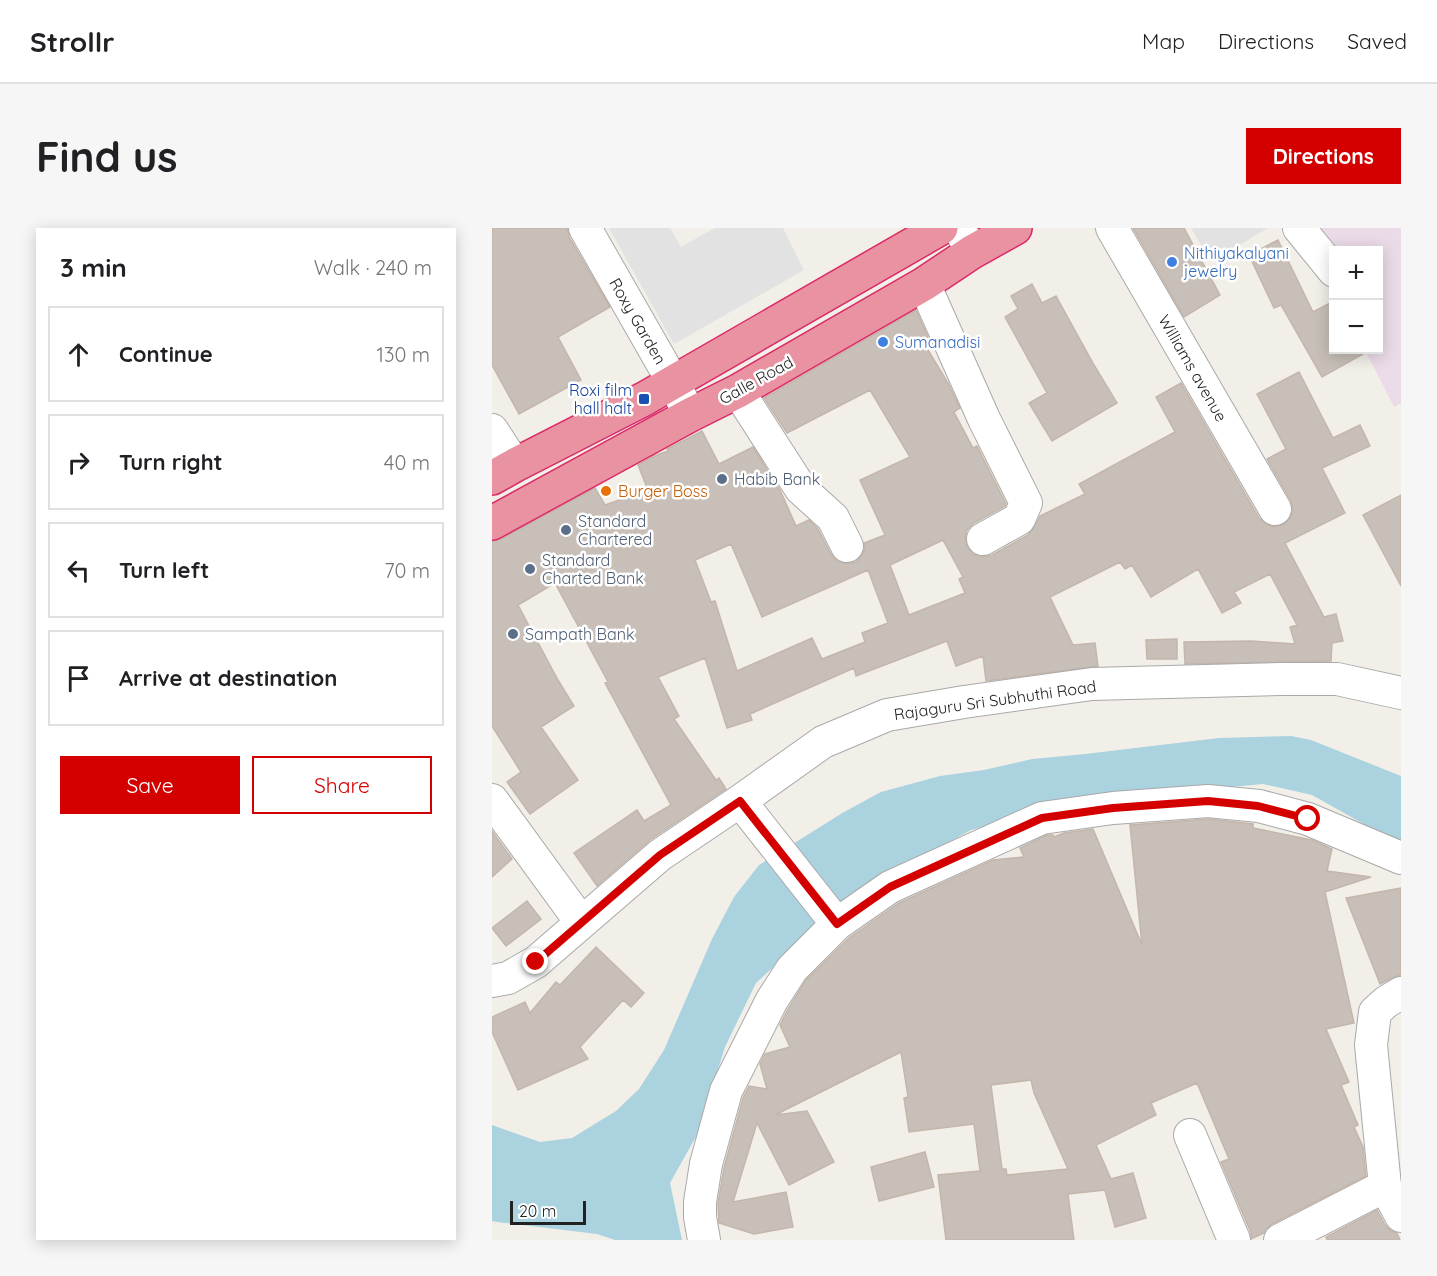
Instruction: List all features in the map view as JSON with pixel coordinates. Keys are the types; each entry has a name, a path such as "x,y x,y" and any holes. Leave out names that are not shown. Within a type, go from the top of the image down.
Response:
{"highway":[{"path":"503,472 644,399 941,228"},
{"name":"Galle Road","path":"492,523 738,391 924,284 966,240 1015,228"}],"street":[{"name":"Roxy Garden","path":"585,228 690,415"},
{"name":"Williams avenue","path":"1112,228 1275,508"},
{"path":"1299,228 1329,265"},
{"path":"924,284 984,419 1026,503 1019,519 983,539"},
{"path":"738,391 801,489 833,518 847,546"},
{"path":"492,430 503,472"},
{"name":"Rajaguru Sri Subhuthi Road","path":"492,981 508,978 536,962 660,855 823,742 887,715 1092,684 1337,680 1401,693"},
{"path":"492,800 581,922"},
{"path":"740,801 837,924"},
{"path":"704,1240 699,1202 706,1164 726,1091 771,1000 792,969 837,924 890,887 1042,818 1113,808 1208,801 1258,806 1308,819 1401,858"},
{"path":"1401,993 1375,1012 1371,1045 1385,1186 1401,1216"},
{"path":"1190,1135 1234,1240"},
{"path":"1280,1240 1385,1186"}],"shaded area":[{"path":"609,228 670,228 681,247 715,228 783,228 804,270 674,344"},
{"path":"1191,228 1268,228 1211,262"},
{"path":"1302,228 1401,228 1401,403 1394,407 1367,354 1383,354 1383,246 1329,246 1329,281"}],"water":[{"path":"1291,736 1311,740 1401,776 1401,845 1312,795 1263,784 1092,800 971,830 922,857 830,914 756,983 725,1047 698,1133 670,1183 682,1240 615,1240 597,1234 492,1221 492,1125 540,1142 572,1138 616,1111 639,1089 664,1050 712,939 734,897 759,865 844,812 881,792 940,776 984,770 1032,759 1219,738"}],"building":[{"path":"492,228 567,228 569,237 610,307 558,337 581,380 519,414 492,365"},
{"name":"Nithiyakalyani jewelry","path":"1133,228 1184,228 1220,295 1184,317"},
{"path":"1278,240 1313,312 1329,304 1329,354 1363,354 1322,377 1281,305 1274,308 1249,255"},
{"path":"1032,284 1042,303 1056,296 1117,403 1052,441 1029,403 1047,393 1005,317 1018,309 1011,296"},
{"path":"916,310 930,342 925,345 960,408 954,412 973,448 977,446 1006,504 974,523 967,530 965,538 967,547 973,554 982,557 992,555 1028,535 1040,516 1085,494 1079,484 1175,432 1156,397 1181,383 1259,518 1274,527 1284,524 1290,518 1293,510 1291,501 1267,459 1286,449 1257,394 1299,372 1333,438 1360,425 1370,446 1322,468 1345,513 1285,543 1324,617 1336,614 1343,641 1332,643 1331,661 1185,664 1184,642 1252,641 1295,644 1290,627 1297,625 1270,574 1234,592 1241,603 1222,613 1198,569 1151,597 1132,565 1125,569 1120,562 1050,597 1073,645 1095,643 1098,666 986,681 983,656 956,666 947,641 856,676 854,668 750,714 752,720 727,728 705,658 658,677 679,716 674,719 716,780 719,778 726,789 650,840 597,886 574,853 637,810 644,821 671,805 605,683 608,682 555,583 518,605 574,706 541,727 578,780 530,814 507,782 521,772 492,726 492,542 595,488 605,505 648,490 638,465 702,431 719,464 753,447 780,490 796,526 809,520 818,529 837,561 847,564 856,562 865,548 864,543 885,535 860,480 910,457 870,390 787,433 764,398","holes":["943,540 963,577 959,579 965,593 909,615 890,565","731,544 762,617 868,570 888,623 862,633 865,642 822,659 812,638 737,671 715,601 711,602 695,560"]},
{"path":"1401,495 1401,586 1363,515"},
{"path":"1177,639 1177,659 1147,659 1146,640"},
{"path":"1208,819 1253,824 1253,828 1312,840 1332,849 1327,871 1371,877 1325,892 1354,1023 1326,1029 1349,1082 1341,1085 1358,1125 1354,1127 1363,1147 1366,1176 1272,1224 1264,1233 1251,1239 1251,1233 1221,1162 1229,1159 1197,1083 1151,1103 1156,1115 1096,1145 1111,1179 1133,1173 1146,1218 1115,1227 1105,1190 1068,1194 1074,1240 946,1240 938,1175 980,1171 974,1124 909,1132 904,1098 908,1097 901,1052 775,1115 807,1111 834,1162 789,1185 757,1123 733,1202 786,1192 793,1227 754,1234 719,1223 718,1203 724,1168 743,1098 749,1086 767,1089 760,1064 765,1054 790,1047 780,1025 788,1009 806,980 849,938 899,903 993,860 1024,857 1020,848 1047,835 1054,837 1064,833 1093,829 1142,945 1130,825","holes":["1031,1080 1034,1093 1068,1169 1007,1175 1006,1169 1002,1169 991,1085"]},
{"path":"492,831 512,859 492,877"},
{"path":"1401,888 1401,975 1380,984 1346,898"},
{"path":"527,901 541,919 506,946 492,928"},
{"path":"596,947 644,993 631,1007 623,1000 580,1047 588,1059 518,1090 492,1032 492,1017 525,1002 530,1013 556,982 560,985"},
{"path":"925,1152 934,1187 879,1201 871,1167"},
{"path":"1377,1210 1385,1225 1397,1233 1400,1240 1327,1240 1326,1237"}],"place":[{"name":"Nithiyakalyani jewelry","path":"1172,262"},
{"name":"Sumanadisi","path":"883,342"},
{"name":"Roxi film hall halt","path":"644,399"},
{"name":"Habib Bank","path":"722,479"},
{"name":"Burger Boss","path":"606,491"},
{"name":"Standard Chartered","path":"566,530"},
{"name":"Standard Charted Bank","path":"530,569"},
{"name":"Sampath Bank","path":"513,634"}],"route":[{"path":"536,962 660,855 740,801 837,924 890,887 1042,818 1113,808 1208,801 1258,806 1308,819"}]}
